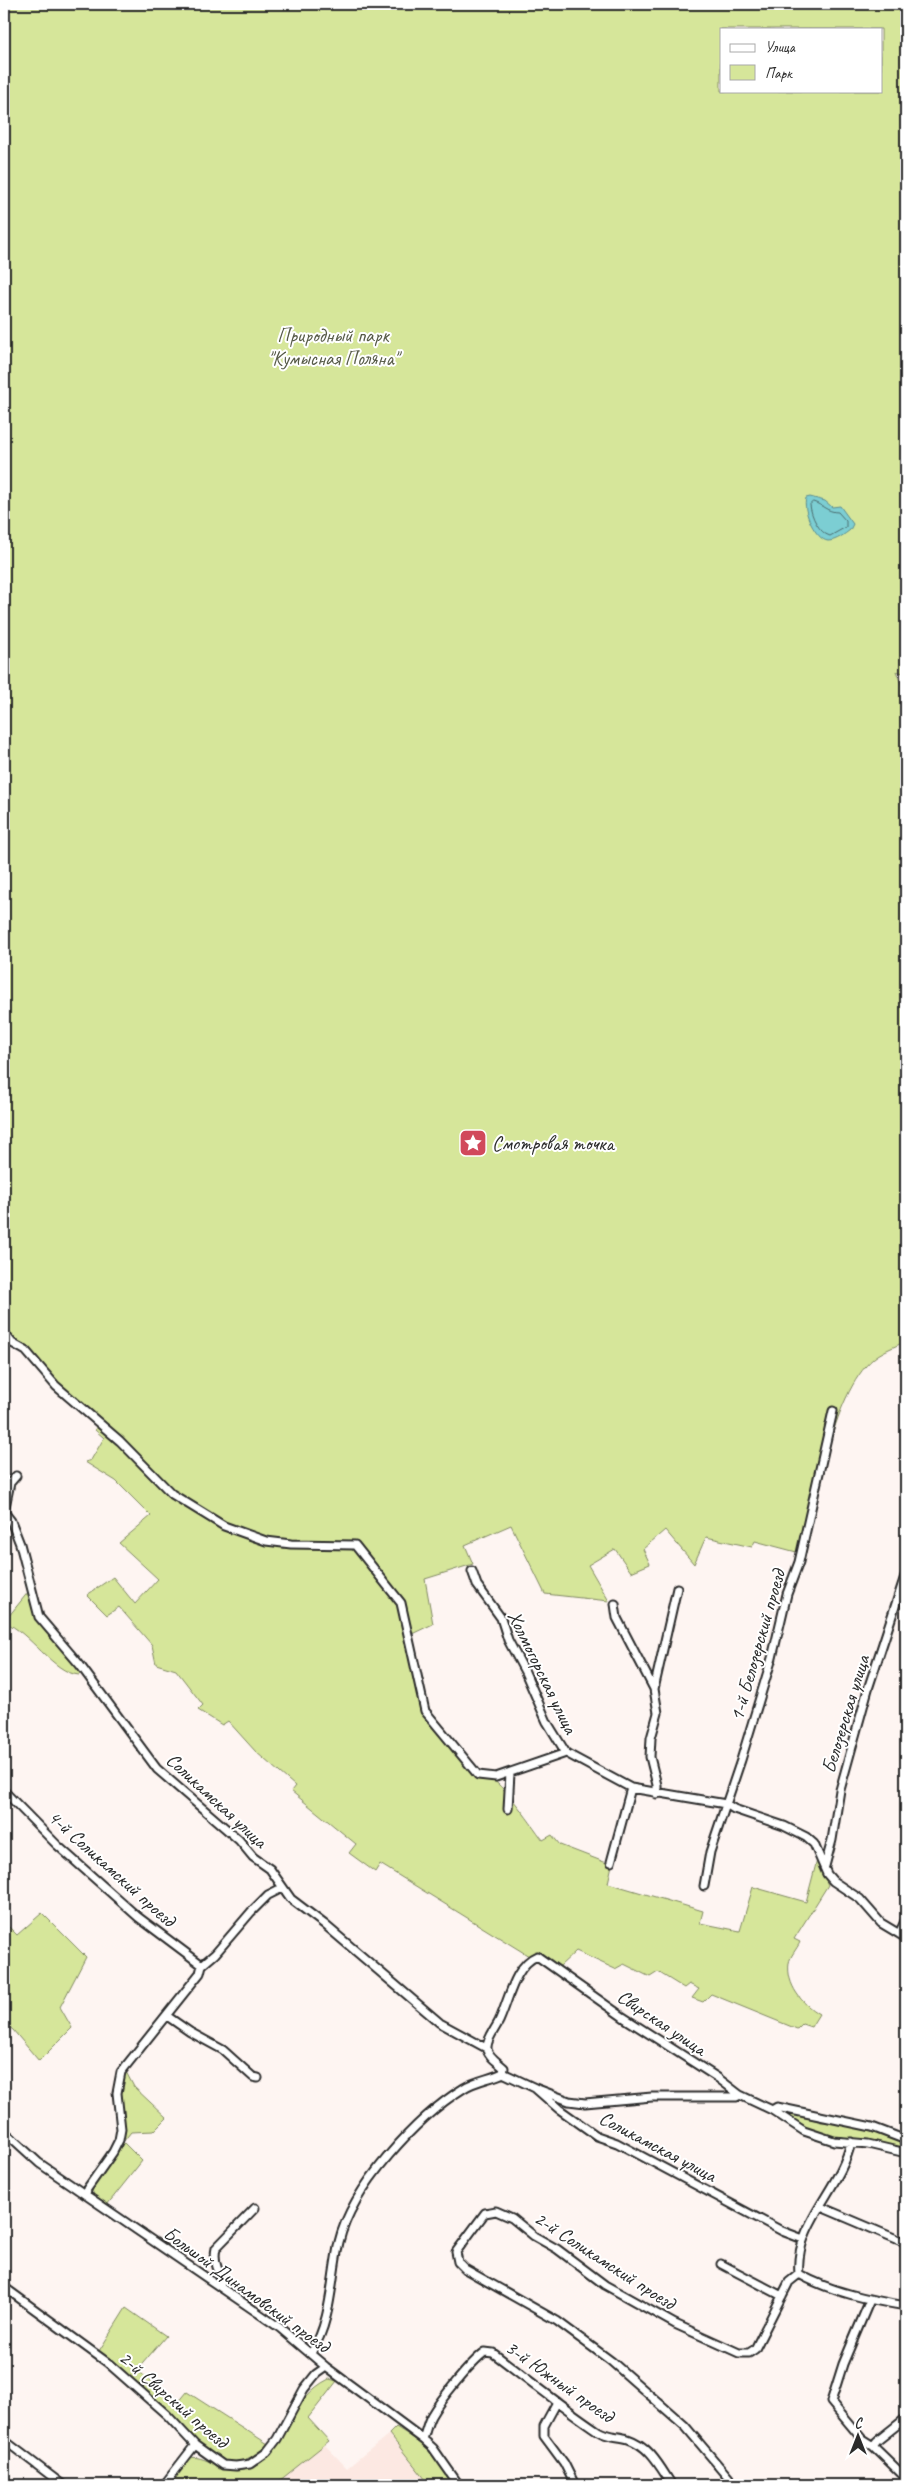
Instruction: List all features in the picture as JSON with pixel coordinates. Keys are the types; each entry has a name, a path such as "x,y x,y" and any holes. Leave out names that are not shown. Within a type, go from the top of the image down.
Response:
{"street":[{"path":"4,1333 8,1343 26,1351 56,1386 120,1441 172,1494 224,1526 266,1541 290,1544 355,1545 401,1603 425,1711 478,1775 496,1778 529,1764 566,1753"},
{"name":"1-й Белозерский проезд","path":"704,1886 710,1852 772,1658 787,1594 799,1562 833,1410"},
{"name":"Соликамская улица","path":"16,1476 10,1483 4,1512 11,1521 20,1544 39,1617 80,1665 157,1769 239,1840 253,1857 270,1869 290,1899 324,1924 440,2022 486,2048"},
{"name":"Холмогорская улица","path":"472,1571 477,1585 501,1618 508,1640 525,1672 547,1722 566,1753 631,1788 657,1794 726,1804 734,1809 784,1826 814,1844 833,1881 842,1885 860,1899 881,1923 906,1938"},
{"name":"Белозерская улица","path":"825,1866 832,1840 833,1822 842,1780 868,1690 906,1572"},
{"path":"654,1690 677,1588"},
{"path":"615,1604 617,1618 654,1690 658,1713 651,1738 650,1757 657,1785 657,1794"},
{"path":"508,1809 510,1773"},
{"path":"611,1862 631,1788"},
{"name":"4-й Соликамский проезд","path":"4,1792 57,1845 108,1888 138,1917 202,1965"},
{"path":"86,2195 88,2189 114,2152 119,2140 121,2129 117,2093 121,2072 200,1974 202,1965 215,1954 268,1895 282,1888"},
{"path":"899,1934 906,1919"},
{"name":"Свирская улица","path":"486,2048 516,1980 527,1963 538,1956 623,2017 718,2078 740,2095 772,2110 815,2136 906,2153"},
{"path":"167,2016 190,2032 223,2050 252,2076 258,2078"},
{"path":"311,2353 327,2312 339,2241 353,2204 361,2191 416,2125 464,2088 481,2079 503,2073 504,2068 486,2048"},
{"name":"Соликамская улица","path":"503,2073 535,2088 559,2109 598,2136 617,2143 782,2231 803,2239"},
{"path":"535,2088 569,2101 585,2103 652,2098 736,2098 740,2095"},
{"name":"Свирская улица","path":"772,2110 777,2107 855,2122 906,2140"},
{"name":"Большой Динамовский проезд","path":"4,2131 38,2163 220,2286 423,2439 433,2448 459,2485"},
{"path":"851,2142 821,2207 803,2239 798,2258 799,2274 810,2280 870,2300 906,2306"},
{"path":"821,2207 906,2243"},
{"path":"220,2286 223,2280 216,2269 214,2255 216,2248 255,2208"},
{"name":"2-й Соликамский проезд","path":"735,2485 686,2426 611,2361 557,2321 465,2269 458,2262 456,2252 485,2213 496,2211 512,2218 534,2236 564,2254 605,2285 674,2324 740,2354 749,2353 755,2349 789,2282 799,2274"},
{"path":"721,2264 782,2296"},
{"name":"2-й Свирский проезд","path":"4,2287 108,2363 167,2414 196,2445 223,2465 250,2464 260,2458 277,2439 304,2389 316,2374 326,2367"},
{"path":"870,2300 843,2364 831,2402 862,2439 873,2446 906,2478"},
{"name":"3-й Южный проезд","path":"423,2439 437,2407 485,2352 493,2353 601,2433 636,2442 650,2452 672,2485"},
{"path":"557,2402 544,2426 544,2436 564,2463 575,2485"},
{"path":"873,2446 906,2418"},
{"path":"4,2440 63,2485"},
{"path":"164,2485 196,2445"}],"shaded area":[{"path":"389,2434 430,2485 274,2485 324,2444 347,2468"}],"green space":[{"name":"Природный парк \"Кумысная Поляна\"","path":"4,4 906,4 906,674 896,671 906,696 906,1341 878,1355 862,1370 849,1392 829,1447 804,1554 755,1541 752,1547 706,1537 694,1564 665,1530 643,1549 650,1564 631,1572 615,1549 588,1565 609,1601 545,1594 511,1525 465,1545 473,1564 425,1579 433,1624 412,1634 426,1704 440,1726 479,1773 496,1782 505,1791 543,1840 552,1835 560,1845 612,1865 608,1883 703,1911 700,1923 740,1931 753,1887 806,1902 817,1860 828,1885 794,1939 800,1942 789,1963 790,1979 796,1993 819,2014 811,2027 802,2024 797,2029 711,1994 703,2002 692,1998 699,1989 689,1984 684,1988 658,1972 650,1977 624,1964 615,1969 576,1951 559,1967 538,1951 529,1956 380,1864 375,1872 349,1853 356,1844 291,1791 295,1786 256,1752 228,1721 222,1725 198,1710 203,1705 176,1670 156,1664 152,1645 119,1607 107,1615 87,1595 113,1577 135,1604 158,1579 119,1543 151,1516 116,1481 85,1462 91,1460 104,1438 95,1430 97,1423 24,1353 16,1348 4,1346"},
{"path":"29,1591 37,1618 82,1672 79,1675 69,1673 60,1667 23,1634 4,1622"},
{"path":"42,1913 86,1957 60,2007 72,2028 39,2061 13,2030 4,2023 4,1922 17,1935"},
{"path":"125,2070 134,2087 167,2118 154,2131 131,2132 123,2142 142,2161 107,2205 95,2197 91,2188 113,2153 119,2134 121,2086"},
{"path":"779,2111 787,2111 821,2122 834,2122 870,2129 906,2143 906,2151 836,2139 806,2129"},
{"path":"126,2308 166,2336 137,2370 178,2403 187,2392 268,2444 253,2456 242,2460 230,2461 216,2457 195,2440 171,2414 99,2351"},
{"path":"329,2379 337,2381 308,2418 329,2441 274,2485 167,2485 182,2462 192,2457 200,2458 229,2469 240,2470 251,2468 263,2461 273,2452 306,2397 316,2387"},
{"path":"396,2427 414,2439 436,2459 452,2485 430,2485 389,2434"}],"water":[{"path":"810,497 825,501 832,507 840,506 853,524 850,530 831,541 819,536 811,524 806,510 806,498"}],"place":[{"name":"Смотровая точка","path":"473,1143"}]}
